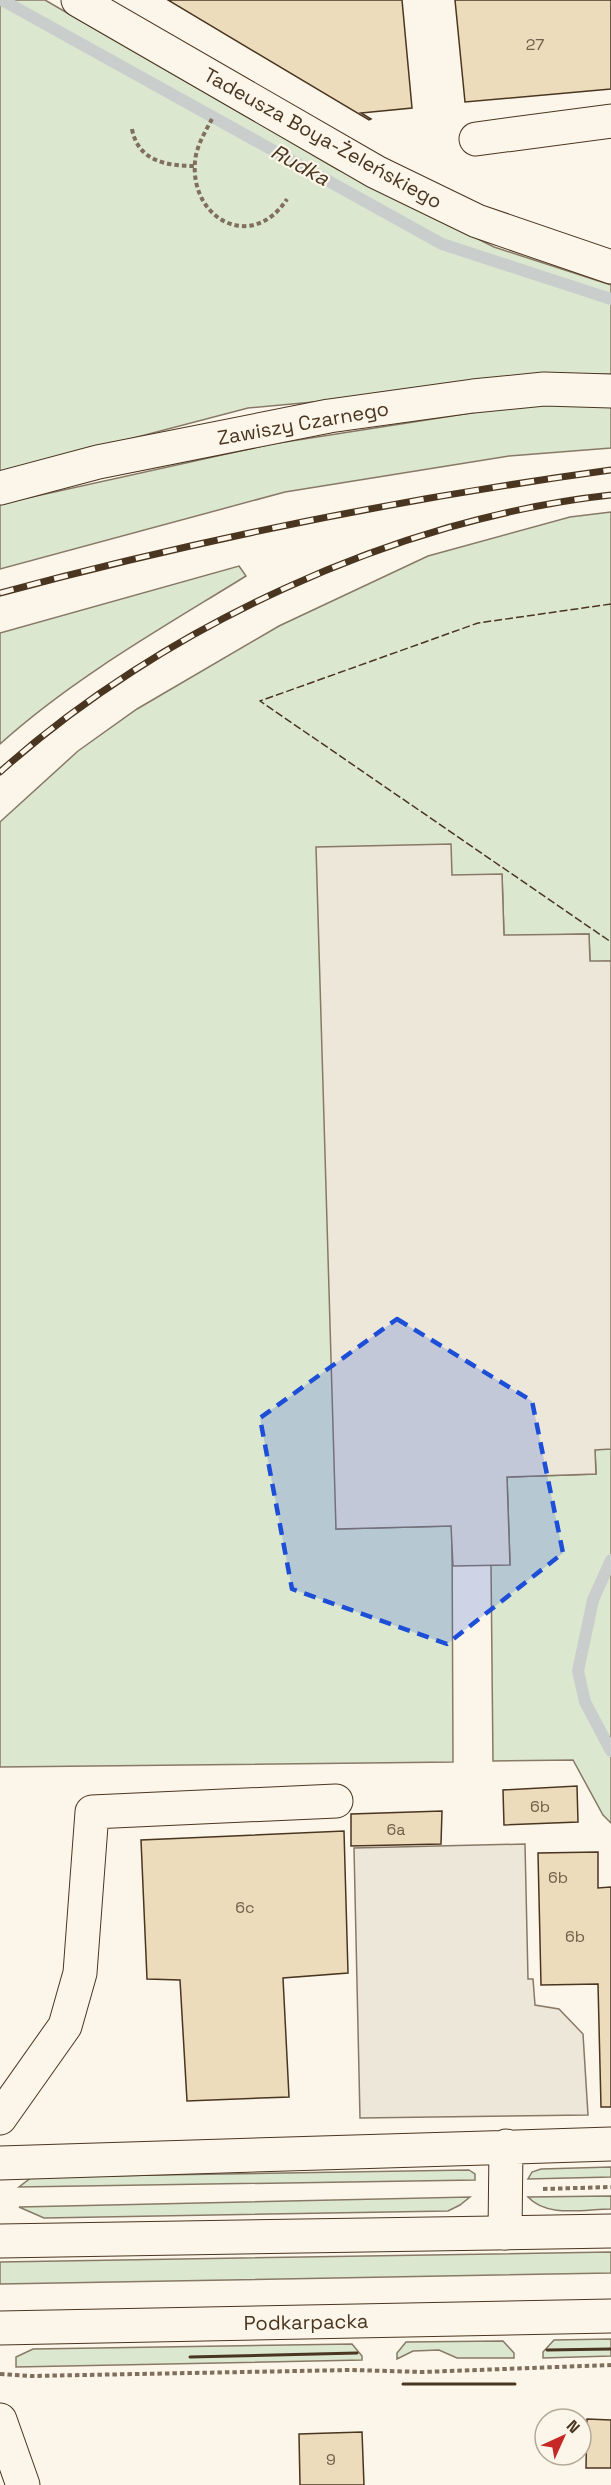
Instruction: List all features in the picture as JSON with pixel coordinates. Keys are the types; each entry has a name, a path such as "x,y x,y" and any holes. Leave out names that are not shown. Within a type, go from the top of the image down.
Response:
{"main road":[{"name":"Tadeusza Boya-Żeleńskiego","path":"78,0 376,172 477,221 611,267"},
{"path":"476,139 611,122"},
{"name":"Zawiszy Czarnego","path":"0,488 98,462 329,416 473,396 544,389 611,391"},
{"path":"0,2118 65,2026 80,1973 93,1812 336,1801"},
{"path":"0,2163 611,2144"},
{"path":"505,2233 506,2146"},
{"path":"0,2241 611,2231"},
{"name":"Podkarpacka","path":"0,2328 611,2316"},
{"path":"0,2420 23,2485"}],"path":[{"path":"210,122 197,149 196,183 206,204 218,218 230,225 253,226 264,222 281,208 287,199"},
{"path":"132,129 137,144 150,158 168,165 195,166"},
{"path":"0,2374 31,2376 351,2370 423,2372 611,2364"}],"highlighted area":[{"path":"397,1319 532,1401 563,1553 447,1644 292,1589 260,1418"}],"green space":[{"path":"0,0 45,0 337,169 494,247 611,285 611,374 541,375 357,398 248,408 0,473"},
{"path":"549,401 611,404 611,448 509,456 285,492 0,569 0,504 272,444"},
{"path":"611,512 611,961 590,962 589,934 504,936 502,874 336,1529 452,1526 453,1762 0,1767 0,822 78,751 137,709 279,626 428,556 570,517"},
{"path":"239,566 246,576 150,635 57,697 0,744 0,633"},
{"path":"595,1449 611,1449 611,1823 603,1815 573,1760 493,1761 491,1565 510,1564 507,1477 596,1474"},
{"path":"611,2167 611,2177 528,2179 532,2172 541,2169"},
{"path":"469,2170 475,2174 475,2180 19,2187 32,2177"},
{"path":"611,2196 611,2209 578,2211 545,2208 528,2197"},
{"path":"470,2197 448,2211 44,2218 19,2207"},
{"path":"611,2252 611,2273 0,2284 0,2262"},
{"path":"611,2339 611,2356 543,2358 543,2352 554,2340"},
{"path":"503,2341 514,2353 514,2358 457,2358 439,2350 413,2351 397,2359 397,2353 406,2342"},
{"path":"352,2344 362,2356 362,2360 16,2367 16,2357 33,2349"}],"shaded area":[{"path":"451,844 452,875 502,874 504,935 589,934 590,961 611,961 611,1449 595,1450 596,1474 507,1477 510,1565 453,1566 451,1526 336,1529 316,847"},
{"path":"525,1844 528,1979 533,1979 535,2005 559,2009 583,2034 588,2115 360,2118 354,1848"}],"building":[{"path":"168,0 402,0 412,108 361,113 371,119 369,120"},
{"path":"455,0 611,0 611,89 465,102"},
{"path":"577,1786 578,1822 504,1825 503,1790"},
{"path":"442,1811 441,1844 351,1846 351,1814"},
{"path":"344,1831 348,1973 283,1978 289,2097 187,2101 180,1980 147,1979 141,1840"},
{"path":"598,1852 598,1888 611,1887 611,2107 601,2107 598,1984 541,1985 538,1853"},
{"path":"593,2419 611,2420 611,2468 586,2468 593,2467"},
{"path":"362,2432 364,2485 300,2485 299,2434"}],"waterway":[{"name":"Rudka","path":"2,0 442,244 611,299"},
{"name":"Rudka","path":"611,1560 593,1600 578,1671 585,1702 611,1751"}],"railway":[{"path":"0,593 151,555 304,522 457,493 611,470"},
{"path":"0,772 63,720 133,671 207,627 285,588 366,555 448,528 530,508 611,495"}],"fence":[{"path":"611,604 478,623 260,701 611,942"}],"wall":[{"path":"547,2350 611,2349"},
{"path":"190,2357 357,2353"},
{"path":"403,2384 515,2384"}]}
